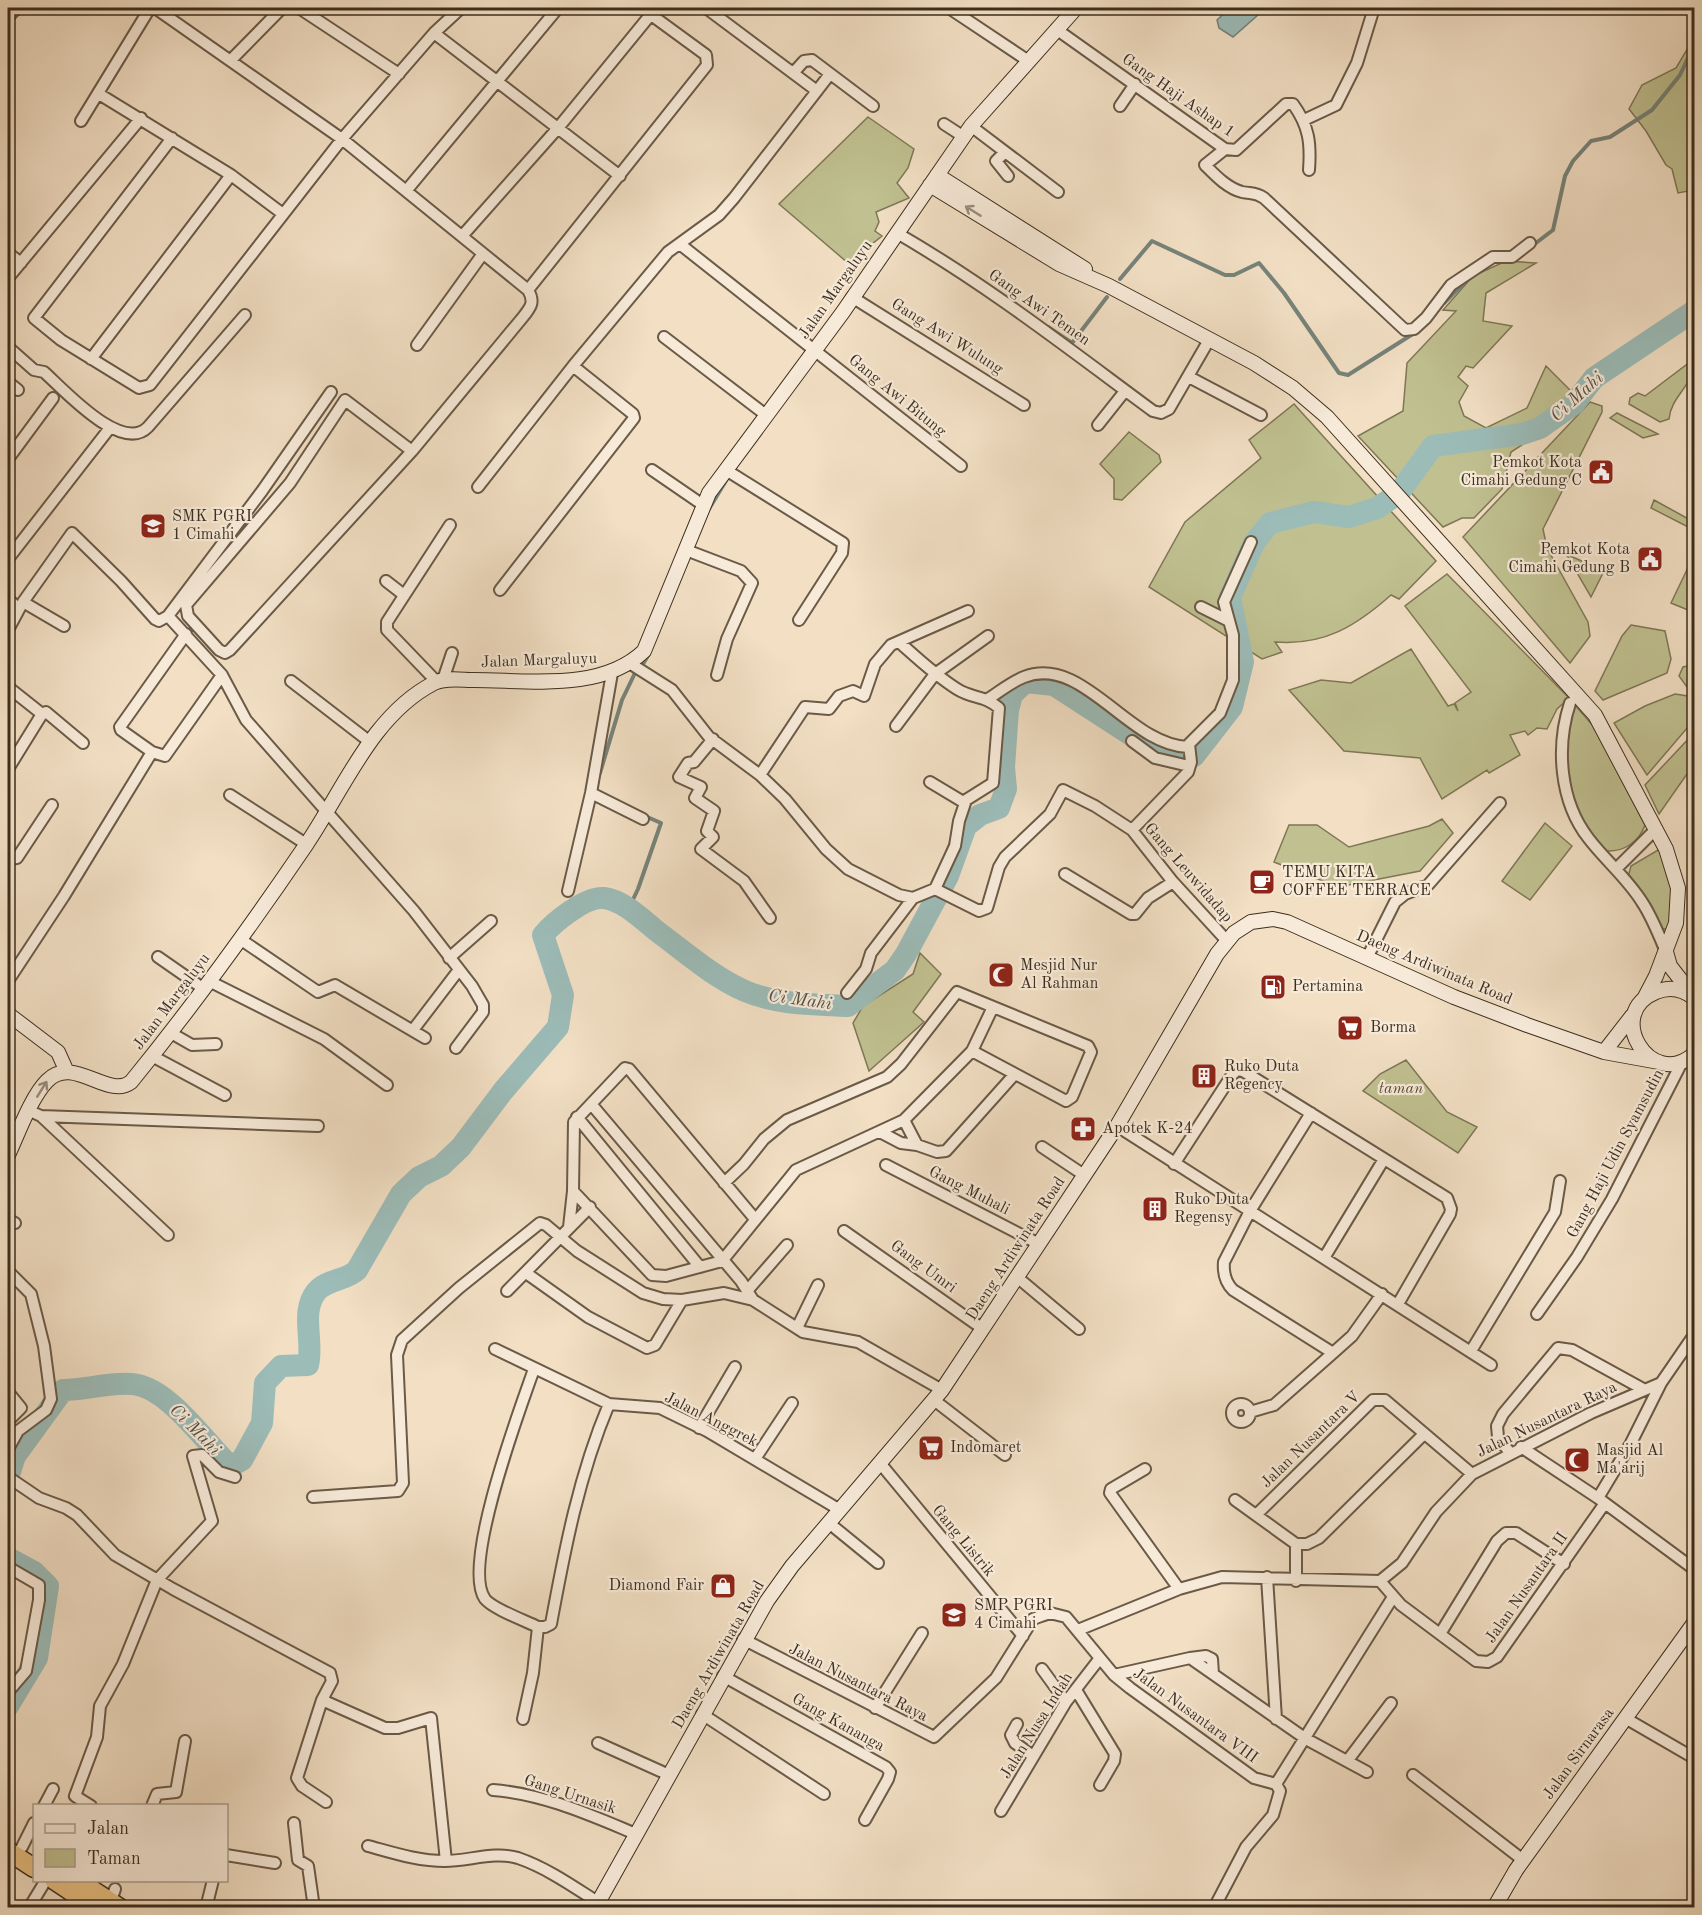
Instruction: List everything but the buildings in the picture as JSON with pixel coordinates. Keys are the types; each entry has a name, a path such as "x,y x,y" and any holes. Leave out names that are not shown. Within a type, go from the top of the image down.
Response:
{"highway":[{"path":"18,1848 33,1867"},
{"path":"57,1882 110,1901"},
{"path":"79,1882 110,1901"}],"main road":[{"name":"Jalan Margaluyu","path":"67,1072 123,1086 131,1082 171,1033 240,939 327,813 370,742 389,717 410,699 440,681 542,681 612,673 631,664 644,651 703,505 726,470 815,349 967,132 1027,60 1076,8"},
{"path":"934,180 1064,255 1108,286 1293,388 1328,417 1590,708 1656,829 1674,868 1678,888 1676,923 1666,952 1633,1019 1635,1041 1641,1050 1669,1064 1695,1054"},
{"name":"Daeng Ardiwinata Road","path":"600,1906 636,1834 743,1639 792,1566 938,1395 1117,1126 1207,968 1227,941 1241,927 1251,922 1273,919 1287,922 1454,997 1604,1052 1695,1070"},
{"path":"1666,952 1670,966 1694,997"},
{"path":"1604,1052 1640,1004 1662,989 1673,989 1694,997"},
{"path":"8,1014 58,1052 67,1072 48,1079 35,1114 8,1155"},
{"name":"Jalan Sirnarasa","path":"1494,1908 1523,1860 1695,1623"}],"street":[{"path":"81,121 150,8"},
{"path":"155,8 232,59 342,139 463,235 482,255 528,290 533,298 532,306 412,451 230,650 225,653 219,650 188,616 186,605 290,483 345,400 412,451"},
{"path":"232,59 282,8"},
{"path":"299,8 399,74"},
{"path":"172,138 34,315 38,323 91,359 140,388 150,385 342,139 434,33 461,8"},
{"path":"406,191 558,8"},
{"path":"706,8 817,91"},
{"path":"949,8 1027,60"},
{"path":"1309,170 1310,140 1304,120 1336,105 1357,63 1374,8"},
{"path":"463,235 558,128 653,11 706,55 706,65 528,290"},
{"name":"Gang Haji Ashap 1","path":"1056,28 1225,149 1236,150 1289,103 1304,120"},
{"path":"434,33 620,176"},
{"path":"794,72 807,59 873,106"},
{"path":"478,487 573,366 668,252 681,245 719,215 830,74"},
{"path":"1120,106 1135,84"},
{"path":"99,94 231,175 283,214"},
{"path":"8,278 141,118"},
{"path":"944,124 967,132 1004,153 1058,192"},
{"path":"1225,149 1205,165 1230,186 1242,192 1256,192 1264,198 1405,330 1414,329 1426,318 1451,285 1493,257 1512,257 1530,243"},
{"path":"1004,153 996,161 1008,176"},
{"path":"91,359 231,175"},
{"name":"Gang Awi Temen","path":"897,233 955,267 1065,344 1152,411 1161,413 1168,409 1190,377"},
{"name":"Gang Awi Bitung","path":"681,245 961,466"},
{"path":"8,253 21,263"},
{"path":"417,345 482,255"},
{"name":"Gang Awi Wulung","path":"852,297 1024,405"},
{"path":"8,347 34,370 44,372 109,429 134,435 142,433 244,315"},
{"path":"664,337 766,415"},
{"path":"1209,340 1190,377 1261,415"},
{"path":"500,590 634,418 633,414 573,366"},
{"path":"8,382 18,390"},
{"path":"1098,425 1125,391"},
{"path":"8,630 21,606 72,533 122,581 155,619 159,621 168,616 262,491 331,392"},
{"path":"8,459 53,398"},
{"path":"8,559 109,429"},
{"path":"652,470 703,505"},
{"path":"726,470 843,543 842,554 799,620"},
{"path":"450,525 387,622 387,630 440,681 452,653"},
{"path":"1132,830 1188,772 1190,764 1188,748 1220,713 1233,680 1233,635 1227,620 1224,602 1251,542"},
{"path":"686,550 741,571 752,583 727,639 717,675"},
{"path":"386,581 404,594"},
{"path":"8,599 64,626"},
{"path":"1201,607 1227,620"},
{"path":"760,775 805,707 829,709 839,696 853,691 864,696 880,656 891,645 968,611"},
{"path":"168,616 222,675 246,720 414,911 458,971 472,986 483,1005 483,1012 456,1048"},
{"path":"186,634 120,727 121,730 152,752 165,756 222,675"},
{"path":"896,726 948,662 988,636"},
{"path":"847,993 866,969 871,953 913,898 935,890 955,846 965,803 993,783 999,708 988,699 959,690 936,674 899,642"},
{"path":"631,664 672,690 694,720 712,739 760,775 785,799 826,849 848,869 891,893 913,898"},
{"path":"568,891 591,793 612,673"},
{"path":"988,699 1023,677 1049,673 1086,688 1152,738 1188,748"},
{"path":"291,681 370,742"},
{"path":"8,687 42,714"},
{"path":"1570,703 1563,732 1562,763 1565,784 1581,828 1642,902 1666,952"},
{"path":"8,769 42,714 46,712 83,743"},
{"path":"712,739 694,762 687,763 679,777 701,788 695,798 714,811 707,831 713,837 701,849 744,881 770,918"},
{"path":"1132,741 1155,758 1190,764"},
{"path":"8,981 64,896 152,752"},
{"path":"930,782 965,803"},
{"name":"Gang Leuwidadap","path":"935,890 979,911 987,908 1005,857 1050,814 1063,790 1095,806 1132,830 1173,882 1227,941"},
{"path":"591,793 643,819"},
{"path":"230,795 306,844"},
{"path":"1367,958 1395,902 1405,894 1428,885 1500,803"},
{"path":"8,859 18,858 52,805"},
{"path":"1616,869 1656,829"},
{"path":"1065,874 1131,914 1135,914 1148,898 1173,882"},
{"path":"449,958 491,921"},
{"path":"240,939 318,992 335,985 425,1038"},
{"path":"158,957 206,985 324,1040 387,1085"},
{"path":"413,1030 458,971"},
{"path":"724,1183 744,1164 764,1139 788,1120 887,1077 901,1064 933,1025 954,992 1090,1048 1070,1100 1066,1101 972,1052"},
{"path":"573,1191 652,1275 666,1276 722,1261 796,1170 904,1120 972,1052 993,1007"},
{"path":"171,1033 192,1045 216,1044"},
{"path":"152,1056 225,1095"},
{"name":"Gang Haji Udin Syamsudin","path":"1537,1314 1577,1257 1606,1209 1669,1064"},
{"path":"569,1227 573,1191 572,1132 577,1117 592,1105 621,1070 629,1069 755,1219"},
{"path":"1174,1164 1237,1070 1243,1071 1311,1113 1447,1198 1451,1209 1398,1304"},
{"path":"880,1132 901,1143 942,1152 953,1146 1014,1075"},
{"path":"592,1105 750,1296 797,1328 814,1336 858,1342 938,1395 1005,1455"},
{"path":"1311,1113 1250,1211 1224,1262 1227,1284 1333,1353"},
{"path":"35,1114 318,1126"},
{"path":"35,1114 168,1235"},
{"path":"577,1117 700,1267"},
{"path":"904,1120 917,1145"},
{"path":"1117,1126 1491,1365"},
{"path":"1042,1147 1083,1175"},
{"path":"1324,1258 1384,1159"},
{"name":"Gang Muhali","path":"885,1165 1039,1244"},
{"path":"1471,1351 1555,1212 1560,1181"},
{"path":"507,1291 590,1207"},
{"path":"313,1497 398,1491 403,1483 397,1355 402,1340 459,1288 538,1224 546,1225 577,1251 643,1293 663,1299 682,1300 724,1293 750,1296"},
{"name":"Gang Umri","path":"844,1231 983,1329"},
{"path":"750,1296 787,1245"},
{"path":"8,1271 30,1294 44,1346 51,1402 46,1410 18,1431 8,1449"},
{"path":"526,1274 588,1317 647,1348 656,1345 682,1300"},
{"path":"1017,1277 1079,1329"},
{"path":"797,1328 818,1285"},
{"path":"1250,1412 1274,1405 1333,1353 1352,1336 1382,1294"},
{"path":"1661,1383 1695,1335"},
{"path":"1510,1453 1498,1437 1499,1419 1558,1348 1572,1350 1643,1389"},
{"name":"Jalan Anggrek","path":"495,1349 534,1370 609,1404 660,1408 755,1459 840,1510"},
{"path":"699,1428 735,1367"},
{"path":"534,1370 504,1455 482,1542 481,1591 489,1603 538,1627 551,1624 568,1530 583,1475 609,1404"},
{"name":"Jalan Nusantara Raya","path":"1380,1581 1402,1563 1443,1503 1472,1474 1510,1453 1643,1389 1661,1383"},
{"name":"Jalan Nusantara II","path":"1380,1581 1393,1598 1476,1661 1488,1662 1497,1657 1564,1564 1601,1501 1661,1383"},
{"path":"8,1392 30,1420"},
{"name":"Jalan Nusantara V","path":"1256,1515 1373,1400 1385,1400 1472,1474"},
{"path":"755,1459 792,1403"},
{"path":"8,1421 21,1408"},
{"path":"1235,1500 1277,1533 1296,1544 1307,1544 1319,1538 1424,1434"},
{"path":"1521,1448 1601,1501 1695,1569"},
{"path":"89,1804 75,1796 97,1737 100,1706 123,1664 157,1580 212,1521 193,1456 202,1455 219,1472 235,1477"},
{"name":"Gang Listrik","path":"880,1463 1023,1636"},
{"path":"1145,1469 1111,1489 1110,1492 1179,1588"},
{"path":"13,1479 39,1498 66,1508 77,1515 115,1555 330,1673 332,1681 322,1700 297,1778 302,1786 326,1802"},
{"path":"829,1523 878,1563"},
{"path":"1440,1634 1497,1541 1506,1533 1516,1533 1564,1564"},
{"path":"1296,1544 1296,1581"},
{"path":"8,1567 39,1585 39,1600 26,1671 8,1692"},
{"path":"1078,1630 1179,1588 1222,1577 1267,1577 1296,1581 1380,1581"},
{"path":"1267,1577 1276,1719"},
{"path":"1214,1908 1246,1847 1273,1815 1280,1791 1276,1785 1393,1598"},
{"name":"Jalan Nusantara Raya","path":"743,1639 934,1737 996,1678 1033,1619 1050,1613 1066,1617 1078,1630"},
{"path":"523,1719 533,1673 538,1627"},
{"name":"Jalan Nusantara VIII","path":"1078,1630 1114,1675 1254,1778 1276,1785"},
{"path":"875,1708 922,1633"},
{"path":"1114,1675 1206,1656 1212,1659 1213,1674 1306,1739 1367,1772"},
{"name":"Jalan Nusa Indah","path":"1001,1811 1066,1702 1100,1658"},
{"path":"1042,1669 1066,1702"},
{"name":"Gang Kananga","path":"723,1676 886,1767 890,1772 888,1779 865,1820"},
{"path":"1076,1690 1115,1754 1114,1761 1100,1785"},
{"path":"322,1700 385,1728 398,1728 431,1718 446,1861"},
{"path":"1348,1760 1391,1704"},
{"path":"702,1714 824,1794"},
{"path":"1625,1718 1695,1758"},
{"path":"1017,1724 1011,1735 1012,1740 1033,1756"},
{"path":"153,1804 157,1794 176,1792 184,1741"},
{"path":"598,1743 669,1775"},
{"path":"1413,1775 1523,1860"},
{"path":"45,1804 53,1789"},
{"name":"Gang Urnasik","path":"493,1790 523,1793 554,1802 636,1834"},
{"path":"294,1823 298,1860 308,1866 314,1908"},
{"path":"18,1848 33,1825"},
{"path":"368,1846 416,1860 446,1861 503,1856 517,1858 559,1877 600,1906"},
{"path":"228,1855 275,1863"},
{"path":"29,1908 45,1882"},
{"path":"206,1908 213,1882"}],"green space":[{"path":"1694,26 1694,190 1678,193 1672,169 1666,165 1646,131 1629,109 1642,85 1676,68 1688,48"},
{"path":"868,117 914,149 908,168 897,183 909,198 876,212 879,222 875,231 882,236 848,263 779,204"},
{"path":"1506,261 1536,263 1486,293 1483,321 1512,326 1473,368 1466,366 1458,377 1468,386 1459,402 1464,416 1486,428 1527,408 1546,366 1573,393 1548,428 1511,452 1502,489 1474,518 1462,518 1443,527 1358,436 1403,411 1407,363 1456,311 1443,310 1473,276"},
{"path":"1694,359 1691,376 1674,403 1669,419 1660,422 1629,404 1630,398 1638,393 1645,396"},
{"path":"1590,402 1602,406 1602,412 1543,529 1547,548 1588,622 1590,636 1570,663 1463,537"},
{"path":"1294,404 1436,561 1399,599 1391,595 1352,625 1324,637 1309,641 1275,642 1282,652 1262,659 1149,587 1185,522 1261,458 1249,440"},
{"path":"1617,413 1658,434 1643,438 1610,418"},
{"path":"1129,432 1159,455 1161,462 1122,500 1114,499 1114,479 1100,464"},
{"path":"1654,500 1694,522 1694,530 1651,508"},
{"path":"1566,554 1604,571 1591,597"},
{"path":"1694,555 1694,598 1688,610 1671,603"},
{"path":"1447,574 1569,698 1557,709 1547,729 1537,728 1528,735 1525,731 1510,735 1520,755 1489,773 1487,770 1442,799 1420,758 1344,751 1289,690 1321,680 1351,683 1411,649 1448,706 1454,704 1458,711 1455,703 1471,692 1405,606"},
{"path":"1631,625 1665,631 1671,659 1667,673 1603,700 1595,691 1622,636"},
{"path":"1694,666 1694,687 1687,687 1679,676 1683,667"},
{"path":"1675,694 1694,697 1694,720 1647,775 1614,723 1645,706"},
{"path":"1573,703 1595,728 1645,825 1635,841 1625,848 1606,851 1587,829 1580,816 1568,774 1565,745"},
{"path":"1694,733 1694,764 1659,814 1645,785"},
{"path":"1442,819 1453,833 1420,871 1338,887 1274,862 1289,825 1317,825 1349,847 1429,826"},
{"path":"1545,823 1572,846 1530,900 1502,881"},
{"path":"1663,847 1675,876 1674,931 1660,928 1628,877 1631,866"},
{"path":"920,953 941,974 913,1012 924,1022 869,1071 853,1023 863,1006 913,974"},
{"name":"taman","path":"1406,1060 1447,1112 1477,1127 1458,1153 1363,1091 1380,1074"}],"water":[{"path":"1230,8 1261,8 1259,14 1233,37 1219,28 1217,20"}],"waterway":[{"path":"1532,246 1553,230 1565,176 1573,161 1591,141 1610,137 1652,110 1680,75 1694,45 1694,37"},
{"path":"1120,279 1152,241 1225,275 1234,275 1259,263 1284,293 1339,373 1348,375 1416,332"},
{"path":"1444,303 1466,281"},
{"path":"1048,327 1072,343 1107,297"},
{"name":"Ci Mahi","path":"8,1478 15,1456 63,1390 115,1384 145,1387 158,1394 184,1416 227,1463 235,1464 242,1460 262,1423 265,1383 281,1366 308,1365 310,1346 308,1318 311,1300 316,1292 325,1285 357,1270 401,1194 419,1177 441,1166 461,1147 503,1091 558,1027 563,995 543,935 571,911 597,898 618,902 711,971 745,991 783,1001 848,1006 895,970 948,876 966,826 980,815 999,808 1006,789 1004,767 1008,710 1012,695 1025,682 1054,685 1162,755 1194,756 1232,707 1243,662 1230,597 1254,543 1270,523 1314,512 1349,517 1377,508 1398,494 1433,446 1522,434 1540,428 1574,404 1594,378 1694,311"},
{"path":"709,509 727,479"},
{"path":"643,664 649,654"},
{"path":"600,773 622,700 635,673"},
{"path":"628,910 638,889 661,823 645,816"},
{"name":"Ci Mahi","path":"8,1558 34,1572 48,1586 37,1658 8,1706"}],"place":[{"name":"Pemkot Kota Cimahi Gedung C","path":"1601,472"},
{"name":"SMK PGRI 1 Cimahi","path":"153,526"},
{"name":"Pemkot Kota Cimahi Gedung B","path":"1650,559"},
{"name":"TEMU KITA COFFEE TERRACE","path":"1262,882"},
{"name":"Mesjid Nur Al Rahman","path":"1001,975"},
{"name":"Pertamina","path":"1273,987"},
{"name":"Borma","path":"1350,1028"},
{"name":"Ruko Duta Regency","path":"1204,1076"},
{"name":"Apotek K-24","path":"1083,1129"},
{"name":"Ruko Duta Regensy","path":"1155,1209"},
{"name":"Indomaret","path":"931,1448"},
{"name":"Masjid Al Ma'arij","path":"1577,1460"},
{"name":"Diamond Fair","path":"723,1586"},
{"name":"SMP PGRI 4 Cimahi","path":"954,1615"}]}
